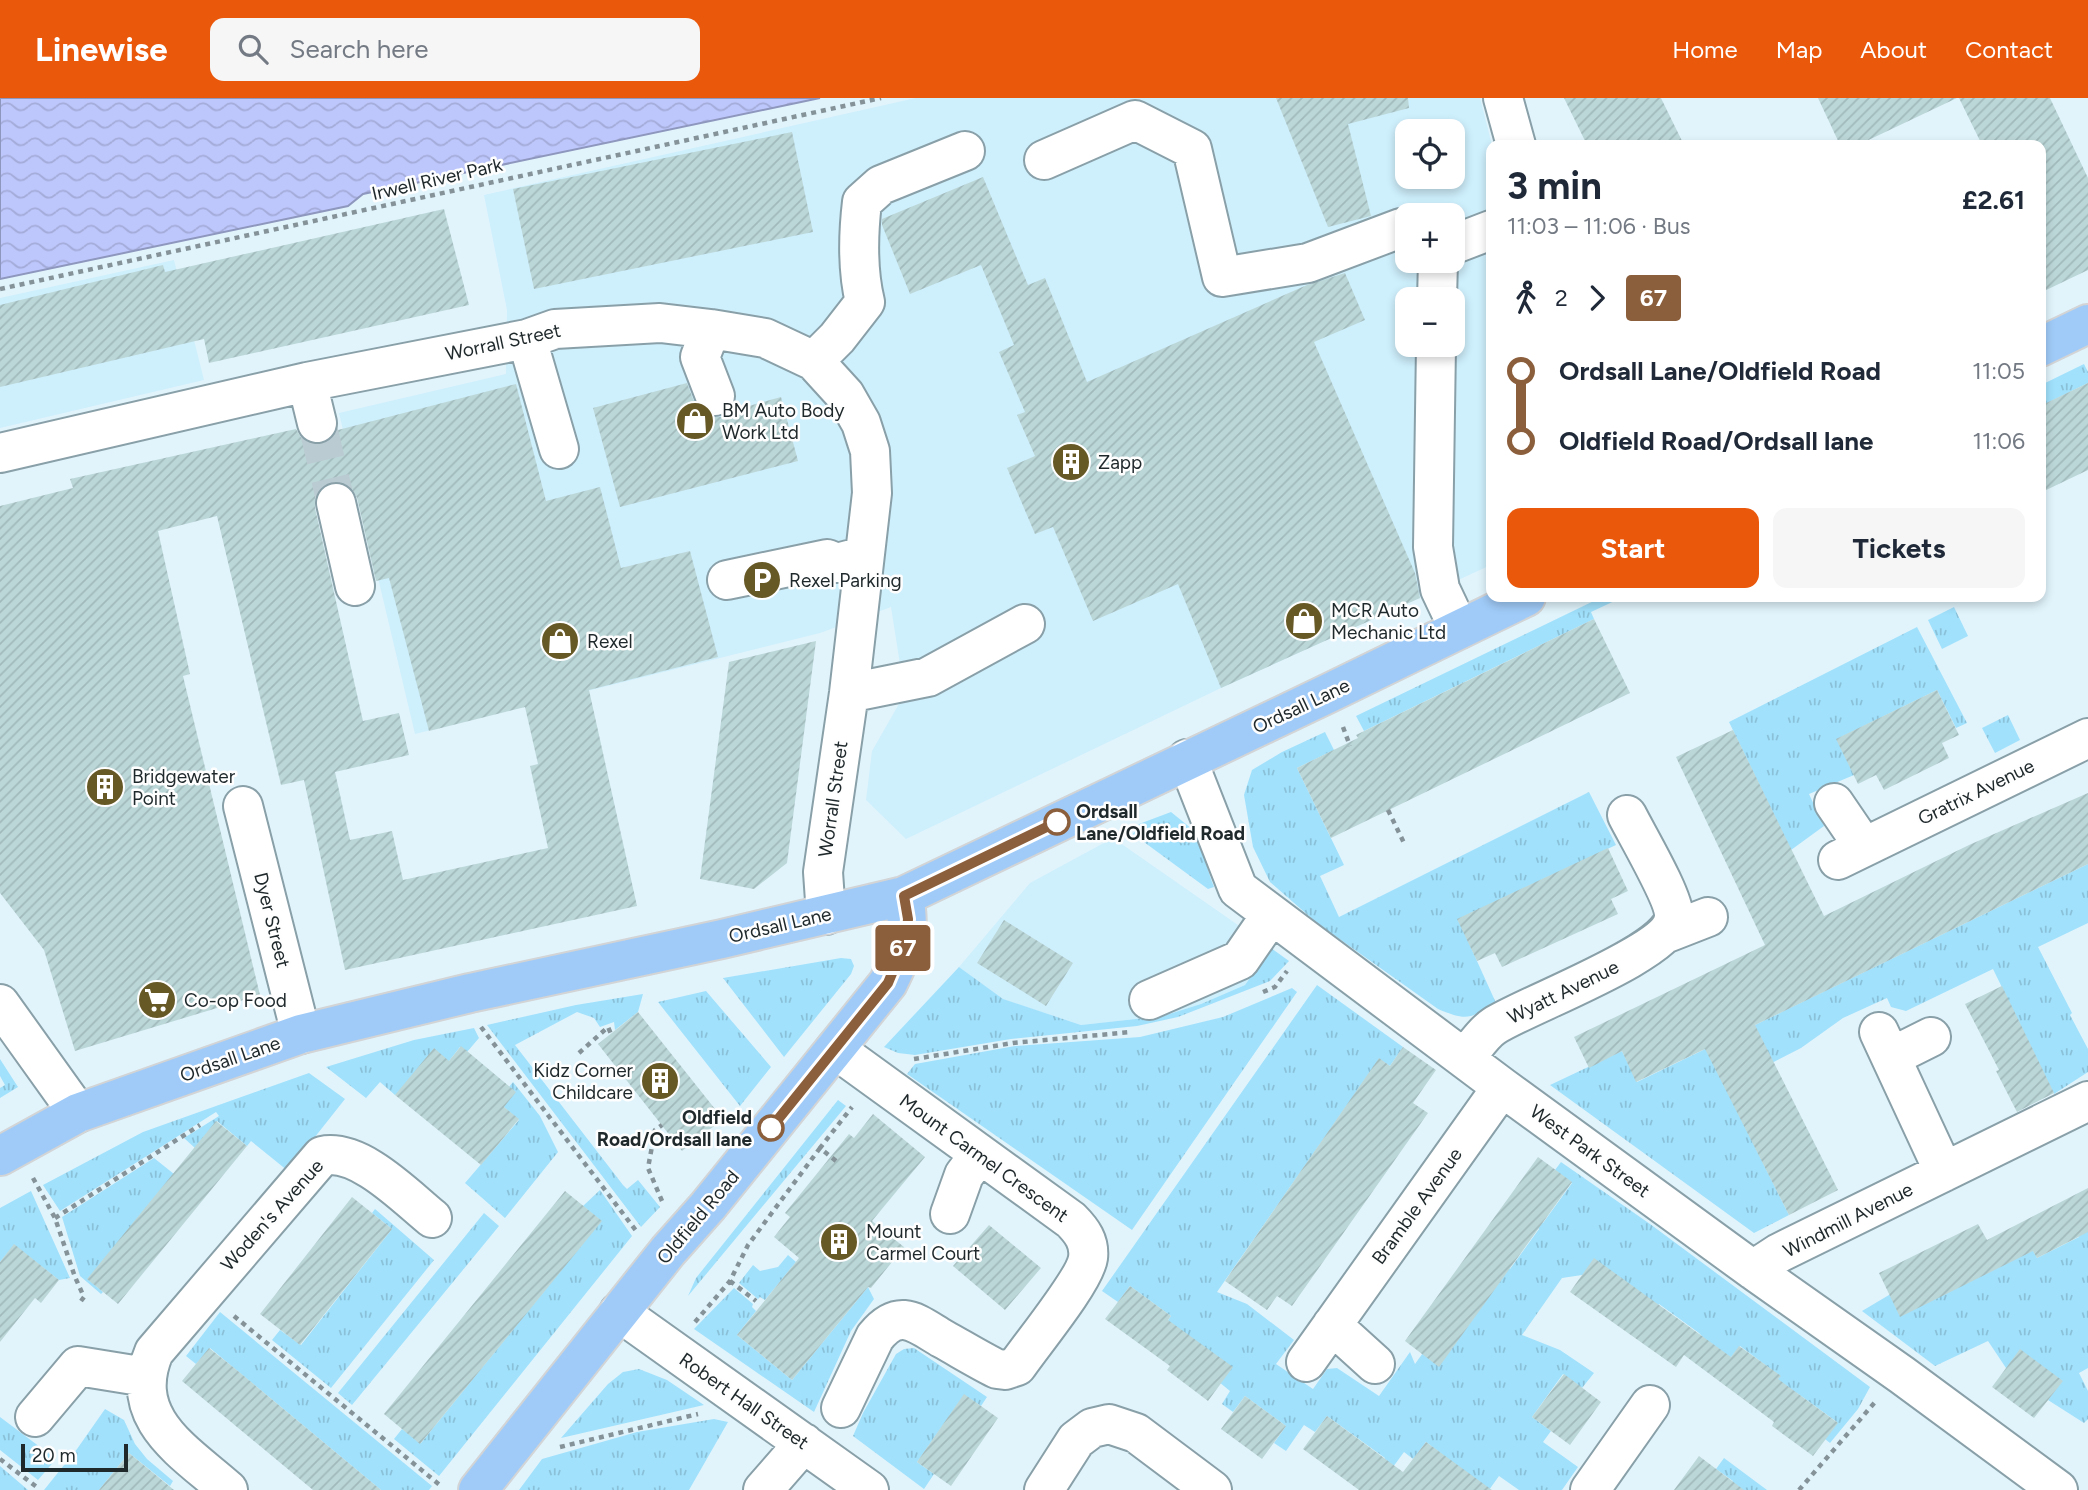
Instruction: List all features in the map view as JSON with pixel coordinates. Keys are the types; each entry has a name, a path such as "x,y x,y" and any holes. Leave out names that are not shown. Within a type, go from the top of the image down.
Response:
{"main road":[{"path":"2046,344 2088,324"},
{"name":"Ordsall Lane","path":"8,1151 78,1113 301,1034 470,993 904,896 1516,602"},
{"name":"Oldfield Road","path":"460,1488 619,1312 888,983 906,940 908,919 904,896"}],"street":[{"path":"1503,98 1515,140"},
{"path":"1044,160 1135,120 1192,149 1222,277 1308,263 1395,230"},
{"path":"814,361 837,338 865,302 859,278 862,202 881,185 965,151"},
{"path":"1465,239 1486,232"},
{"name":"Worrall Street","path":"0,453 307,382 527,339 555,328 660,323 712,329 765,338 814,361 845,395 861,423 870,452 872,493 849,693 823,872 827,915"},
{"path":"712,329 700,357 715,396"},
{"path":"527,339 559,449"},
{"path":"1436,357 1433,547 1440,589 1459,629"},
{"path":"307,382 317,423"},
{"path":"336,503 355,586"},
{"path":"727,580 827,559 837,563 863,556"},
{"path":"849,693 928,677 1025,624"},
{"name":"Gratrix Avenue","path":"1834,803 1851,853 2088,738"},
{"name":"West Park Street","path":"1187,759 1238,889 1502,1087 2058,1490"},
{"name":"Dyer Street","path":"243,806 301,1034"},
{"path":"1627,815 1670,900 1674,917 1667,933"},
{"path":"1143,1016 1240,960 1270,915"},
{"name":"Wyatt Avenue","path":"1465,1058 1492,1027 1641,953 1667,933 1708,917"},
{"path":"0,1004 78,1113"},
{"path":"1931,1037 1885,1044 1944,1172"},
{"name":"Mount Carmel Crescent","path":"835,1049 1071,1220 1081,1229 1087,1241 1088,1255 1081,1276 1017,1366 1005,1370 990,1366 919,1323 892,1323 882,1329 875,1338 841,1408"},
{"name":"Bramble Avenue","path":"1307,1362 1502,1087"},
{"name":"Windmill Avenue","path":"1753,1270 1779,1253 2088,1101"},
{"name":"Woden's Avenue","path":"146,1377 154,1352 322,1156 333,1154 356,1161 381,1177 432,1218"},
{"path":"950,1214 964,1175 979,1155"},
{"name":"Robert Hall Street","path":"619,1312 804,1443 862,1488"},
{"path":"1332,1325 1375,1364"},
{"path":"35,1417 78,1366 146,1377 149,1408 160,1428 228,1490"},
{"path":"1590,1490 1650,1405"},
{"path":"1044,1490 1076,1440 1092,1428 1109,1424 1136,1433 1212,1490"},
{"path":"763,1490 804,1443"}],"path":[{"name":"Irwell River Park","path":"0,289 881,98"},
{"path":"1339,718 1350,746"},
{"path":"1388,810 1405,845"},
{"path":"1253,996 1275,987 1307,942"},
{"path":"906,1059 1013,1043 1143,1016"},
{"path":"479,1018 481,1026 642,1238"},
{"path":"579,1053 608,1027 611,1034"},
{"path":"695,1322 730,1281 748,1245 854,1105"},
{"path":"55,1218 200,1125"},
{"path":"662,1125 655,1130 648,1168 668,1210"},
{"path":"820,1148 836,1161"},
{"path":"8,1151 37,1188 55,1218 84,1297 81,1301"},
{"path":"730,1281 756,1301"},
{"path":"230,1312 460,1488"},
{"path":"1798,1490 1881,1395"},
{"path":"552,1449 700,1413"},
{"path":"0,1459 38,1488"}],"shaded area":[{"path":"916,98 1480,98 1491,140 1486,140 1486,567 1221,688 906,839 866,800 872,751 900,702 900,664 891,607 820,633 415,734 339,413 506,374 507,310 484,195"},
{"path":"174,260 204,380 0,428 0,298"},
{"path":"1113,838 1271,948 1245,985 1201,1004 1163,1016 1081,1025 1002,999 959,967 1030,883"}],"green space":[{"path":"2084,364 2088,372 2088,383 2046,404 2046,383"},
{"path":"1592,602 1612,602 1591,612 1594,619 1364,731 1356,716"},
{"path":"1954,607 1968,636 1942,649 1928,620"},
{"path":"1917,627 1967,723 1956,728 1937,690 1837,739 1854,775 1809,794 1824,826 1791,850 1729,722"},
{"path":"2008,715 2020,740 1995,753 1982,728"},
{"path":"1325,732 1334,750 1297,768 1344,865 1320,876 1339,917 1589,792 1616,845 1458,919 1496,1003 1463,1017 1438,1009 1317,923 1270,882 1253,847 1244,795 1252,770 1282,752"},
{"path":"1171,812 1192,829 1196,826 1214,887 1208,889 1133,834 1139,824"},
{"path":"2088,864 2088,923 2038,947 2088,1049 2088,1072 2054,1094 1993,969 1906,1011 1891,1007 1887,998 1843,1018 1801,1048 1725,1087 1789,1215 1754,1233 1550,1085 1622,1051 1637,1082"},
{"path":"1271,948 1289,961 1270,981 1178,1017 1137,1026 1011,1039 915,1055 898,1053 884,1047 959,967 1003,999 1081,1025 1163,1016 1201,1004 1245,985"},
{"path":"841,958 851,959 854,966 851,974 784,1057 723,978"},
{"path":"1317,985 1403,1047 1390,1066 1379,1059 1217,1292 1247,1304 1294,1340 1276,1364 1313,1389 1327,1369 1337,1368 1379,1396 1410,1352 1415,1364 1492,1257 1510,1269 1539,1229 1526,1210 1543,1223 1572,1183 1555,1170 1561,1162 1650,1224 1870,1387 1858,1409 1830,1443 1825,1439 1837,1422 1797,1393 1769,1393 1780,1376 1740,1346 1727,1362 1699,1333 1659,1304 1646,1320 1582,1275 1562,1278 1522,1335 1560,1350 1594,1373 1582,1388 1563,1374 1532,1417 1551,1431 1543,1442 1578,1467 1562,1490 1519,1490 1499,1476 1489,1490 1426,1442 1413,1459 1404,1452 1382,1482 1385,1458 1327,1416 1315,1432 1304,1425 1286,1451 1274,1443 1286,1426 1245,1396 1233,1412 1222,1404 1230,1391 1159,1333 1171,1316 1130,1286 1118,1302 1102,1291"},
{"path":"1292,988 1297,992 1132,1230 907,1074 915,1064 1015,1046 1140,1037 1223,1017"},
{"path":"706,991 771,1067 740,1106 658,1002"},
{"path":"643,994 638,1012 615,1030 614,1022 600,1027 594,1018 577,1012 515,1045 623,1185 627,1189 638,1180 660,1207 641,1227 487,1025 576,1005"},
{"path":"474,1028 479,1038 467,1052 460,1047 449,1061 395,1095 380,1082 366,1098 326,1067 414,1040"},
{"path":"0,1059 18,1087 0,1098 0,1088 5,1085 0,1076"},
{"path":"309,1073 345,1099 288,1171 251,1141 247,1146 217,1121 195,1148 184,1138 219,1116 216,1112 60,1211 43,1185 143,1132"},
{"path":"513,1082 540,1116 558,1152 505,1218 465,1183 519,1120 504,1107"},
{"path":"838,1100 846,1106 688,1296 696,1278"},
{"path":"154,1158 174,1174 88,1279 103,1292 101,1294 80,1276 62,1217"},
{"path":"600,1190 632,1236 439,1476 394,1439 402,1429 421,1443 601,1221 583,1206"},
{"path":"31,1191 70,1278 59,1280 14,1245 0,1262 0,1208"},
{"path":"375,1209 434,1260 331,1388 272,1340 280,1330 301,1345 392,1229 372,1213"},
{"path":"484,1213 499,1226 352,1405 338,1393"},
{"path":"2070,1219 2088,1231 2088,1368 2079,1373 2088,1391 2088,1419 2084,1423 2048,1400 2062,1381 2006,1368 1988,1341 1935,1366 1862,1311 1889,1295 2028,1241 2037,1258 2079,1237"},
{"path":"788,1255 796,1262 765,1300 760,1297 758,1299 739,1283 753,1265 760,1271 778,1267"},
{"path":"868,1287 874,1299 851,1331 814,1412 694,1329 734,1288 753,1304 752,1307 756,1311 737,1335 792,1380"},
{"path":"220,1312 432,1486 429,1490 381,1490 210,1348 196,1364 186,1356"},
{"path":"914,1348 987,1397 981,1406 964,1395 917,1462 934,1474 924,1489 853,1436 896,1354 904,1349"},
{"path":"639,1369 667,1380 704,1405 561,1438 608,1384 623,1372"},
{"path":"105,1409 124,1420 135,1444 147,1459 173,1481 170,1486 129,1453 99,1490 44,1490 77,1449"},
{"path":"0,1417 56,1459 38,1480 0,1450"},
{"path":"714,1419 728,1422 689,1490 519,1490 542,1459 637,1432"},
{"path":"1724,1458 1767,1490 1726,1490 1733,1481 1716,1469"},
{"path":"0,1466 28,1490 0,1490"}],"water":[{"path":"0,98 820,98 363,194 348,206 0,279"}],"building":[{"path":"1276,98 1408,98 1409,108 1348,124 1371,216 1328,227"},
{"path":"1564,98 1661,98 1682,140 1585,140"},
{"path":"1818,98 1957,98 1869,140 1838,140"},
{"path":"1959,98 2050,98 2088,178 2088,270 2046,290 2046,140 1980,140"},
{"path":"792,132 813,232 534,289 513,189"},
{"path":"983,177 1028,285 1045,278 1087,382 1307,285 1345,273 1365,320 1314,342 1415,573 1420,598 1221,688 1178,584 1093,621 1053,527 1035,534 1007,468 1035,456 1017,415 1025,412 999,352 1014,345 981,265 910,294 882,225 882,219"},
{"path":"444,209 469,305 209,363 204,339 0,387 0,305 163,265 165,272"},
{"path":"687,383 695,404 706,417 722,417 731,411 781,397 798,461 620,507 593,408"},
{"path":"2088,383 2088,470 2046,490 2046,403"},
{"path":"516,384 546,501 600,487 621,568 690,551 718,657 589,690 637,906 345,970 304,780 281,785 217,516 158,531 190,674 183,676 260,995 75,1051 44,950 0,893 0,506 73,488 70,479 296,429 302,439 312,444 322,444 332,439 338,430","holes":["332,482 343,482 352,489 357,498 376,581 389,578 429,731 525,707 538,764 530,766 548,848 403,880 392,831 350,840 335,772 409,755 399,713 363,721 315,508 315,497 321,487"]},
{"path":"1594,619 1630,693 1331,838 1297,768 1358,738 1356,735"},
{"path":"816,641 787,863 754,889 700,879 729,662"},
{"path":"1937,690 1959,735 1942,743 1949,758 1884,790 1876,775 1858,784 1836,739"},
{"path":"1733,730 1824,916 1969,845 2088,793 2088,864 1755,1025 1838,1190 1789,1215 1705,1049 1636,1082 1622,1051 1589,1068 1574,1037 1765,945 1676,757"},
{"path":"1608,848 1628,891 1611,899 1618,914 1502,967 1495,953 1477,961 1457,919"},
{"path":"1004,920 1073,963 1046,1006 977,963"},
{"path":"2002,986 2054,1093 2017,1112 1965,1004"},
{"name":"Kidz Corner Childcare","path":"638,1012 723,1119 682,1151 598,1044"},
{"path":"461,1046 516,1092 504,1107 519,1119 481,1165 395,1095 434,1048 449,1061"},
{"path":"1403,1047 1436,1070 1413,1103 1428,1113 1292,1306 1277,1296 1267,1310 1225,1281 1379,1058 1390,1066"},
{"name":"Mount Carmel Court","path":"873,1114 925,1157 872,1221 904,1247 792,1380 737,1335 799,1258 774,1237 790,1217 785,1213 849,1134 854,1138"},
{"path":"216,1121 247,1146 118,1304 87,1279"},
{"path":"1538,1157 1572,1182 1439,1367 1405,1341"},
{"path":"2088,1188 2088,1232 2037,1258 2033,1251 1900,1317 1879,1273 1978,1224 1987,1240"},
{"path":"565,1191 602,1221 420,1444 384,1414"},
{"path":"352,1197 392,1229 300,1345 260,1314"},
{"path":"989,1225 1041,1268 1005,1310 953,1266"},
{"path":"14,1244 59,1280 41,1303 35,1298 0,1342 0,1262"},
{"path":"1594,1258 1731,1357 1739,1346 1781,1376 1778,1379 1838,1423 1813,1456 1772,1426 1774,1422 1684,1355 1676,1367 1570,1292"},
{"path":"1130,1286 1171,1316 1168,1320 1233,1367 1208,1401 1167,1370 1170,1366 1105,1319"},
{"path":"209,1348 381,1490 313,1490 182,1381"},
{"path":"2020,1349 2063,1381 2034,1418 1992,1387"},
{"path":"1564,1374 1601,1402 1570,1445 1532,1417"},
{"path":"964,1394 998,1418 951,1486 917,1462"},
{"path":"1245,1396 1286,1426 1262,1459 1221,1429"},
{"path":"1327,1416 1403,1472 1426,1442 1492,1490 1359,1490 1303,1449"},
{"path":"129,1453 174,1490 99,1490"},
{"path":"1699,1456 1744,1490 1674,1490"}],"tunnel":[{"path":"317,423 336,503"}],"bus line":[{"name":"67","path":"771,1128 888,983 906,940 908,919 904,896 1057,822"}],"place":[{"name":"BM Auto Body Work Ltd","path":"695,421"},
{"name":"Zapp","path":"1071,462"},
{"name":"Rexel Parking","path":"762,580"},
{"name":"MCR Auto Mechanic Ltd","path":"1304,621"},
{"name":"Rexel","path":"560,641"},
{"name":"Bridgewater Point","path":"105,787"},
{"name":"Ordsall Lane/Oldfield Road","path":"1057,822"},
{"name":"Co-op Food","path":"157,1000"},
{"name":"Kidz Corner Childcare","path":"660,1081"},
{"name":"Oldfield Road/Ordsall lane","path":"771,1128"},
{"name":"Mount Carmel Court","path":"839,1242"}]}
